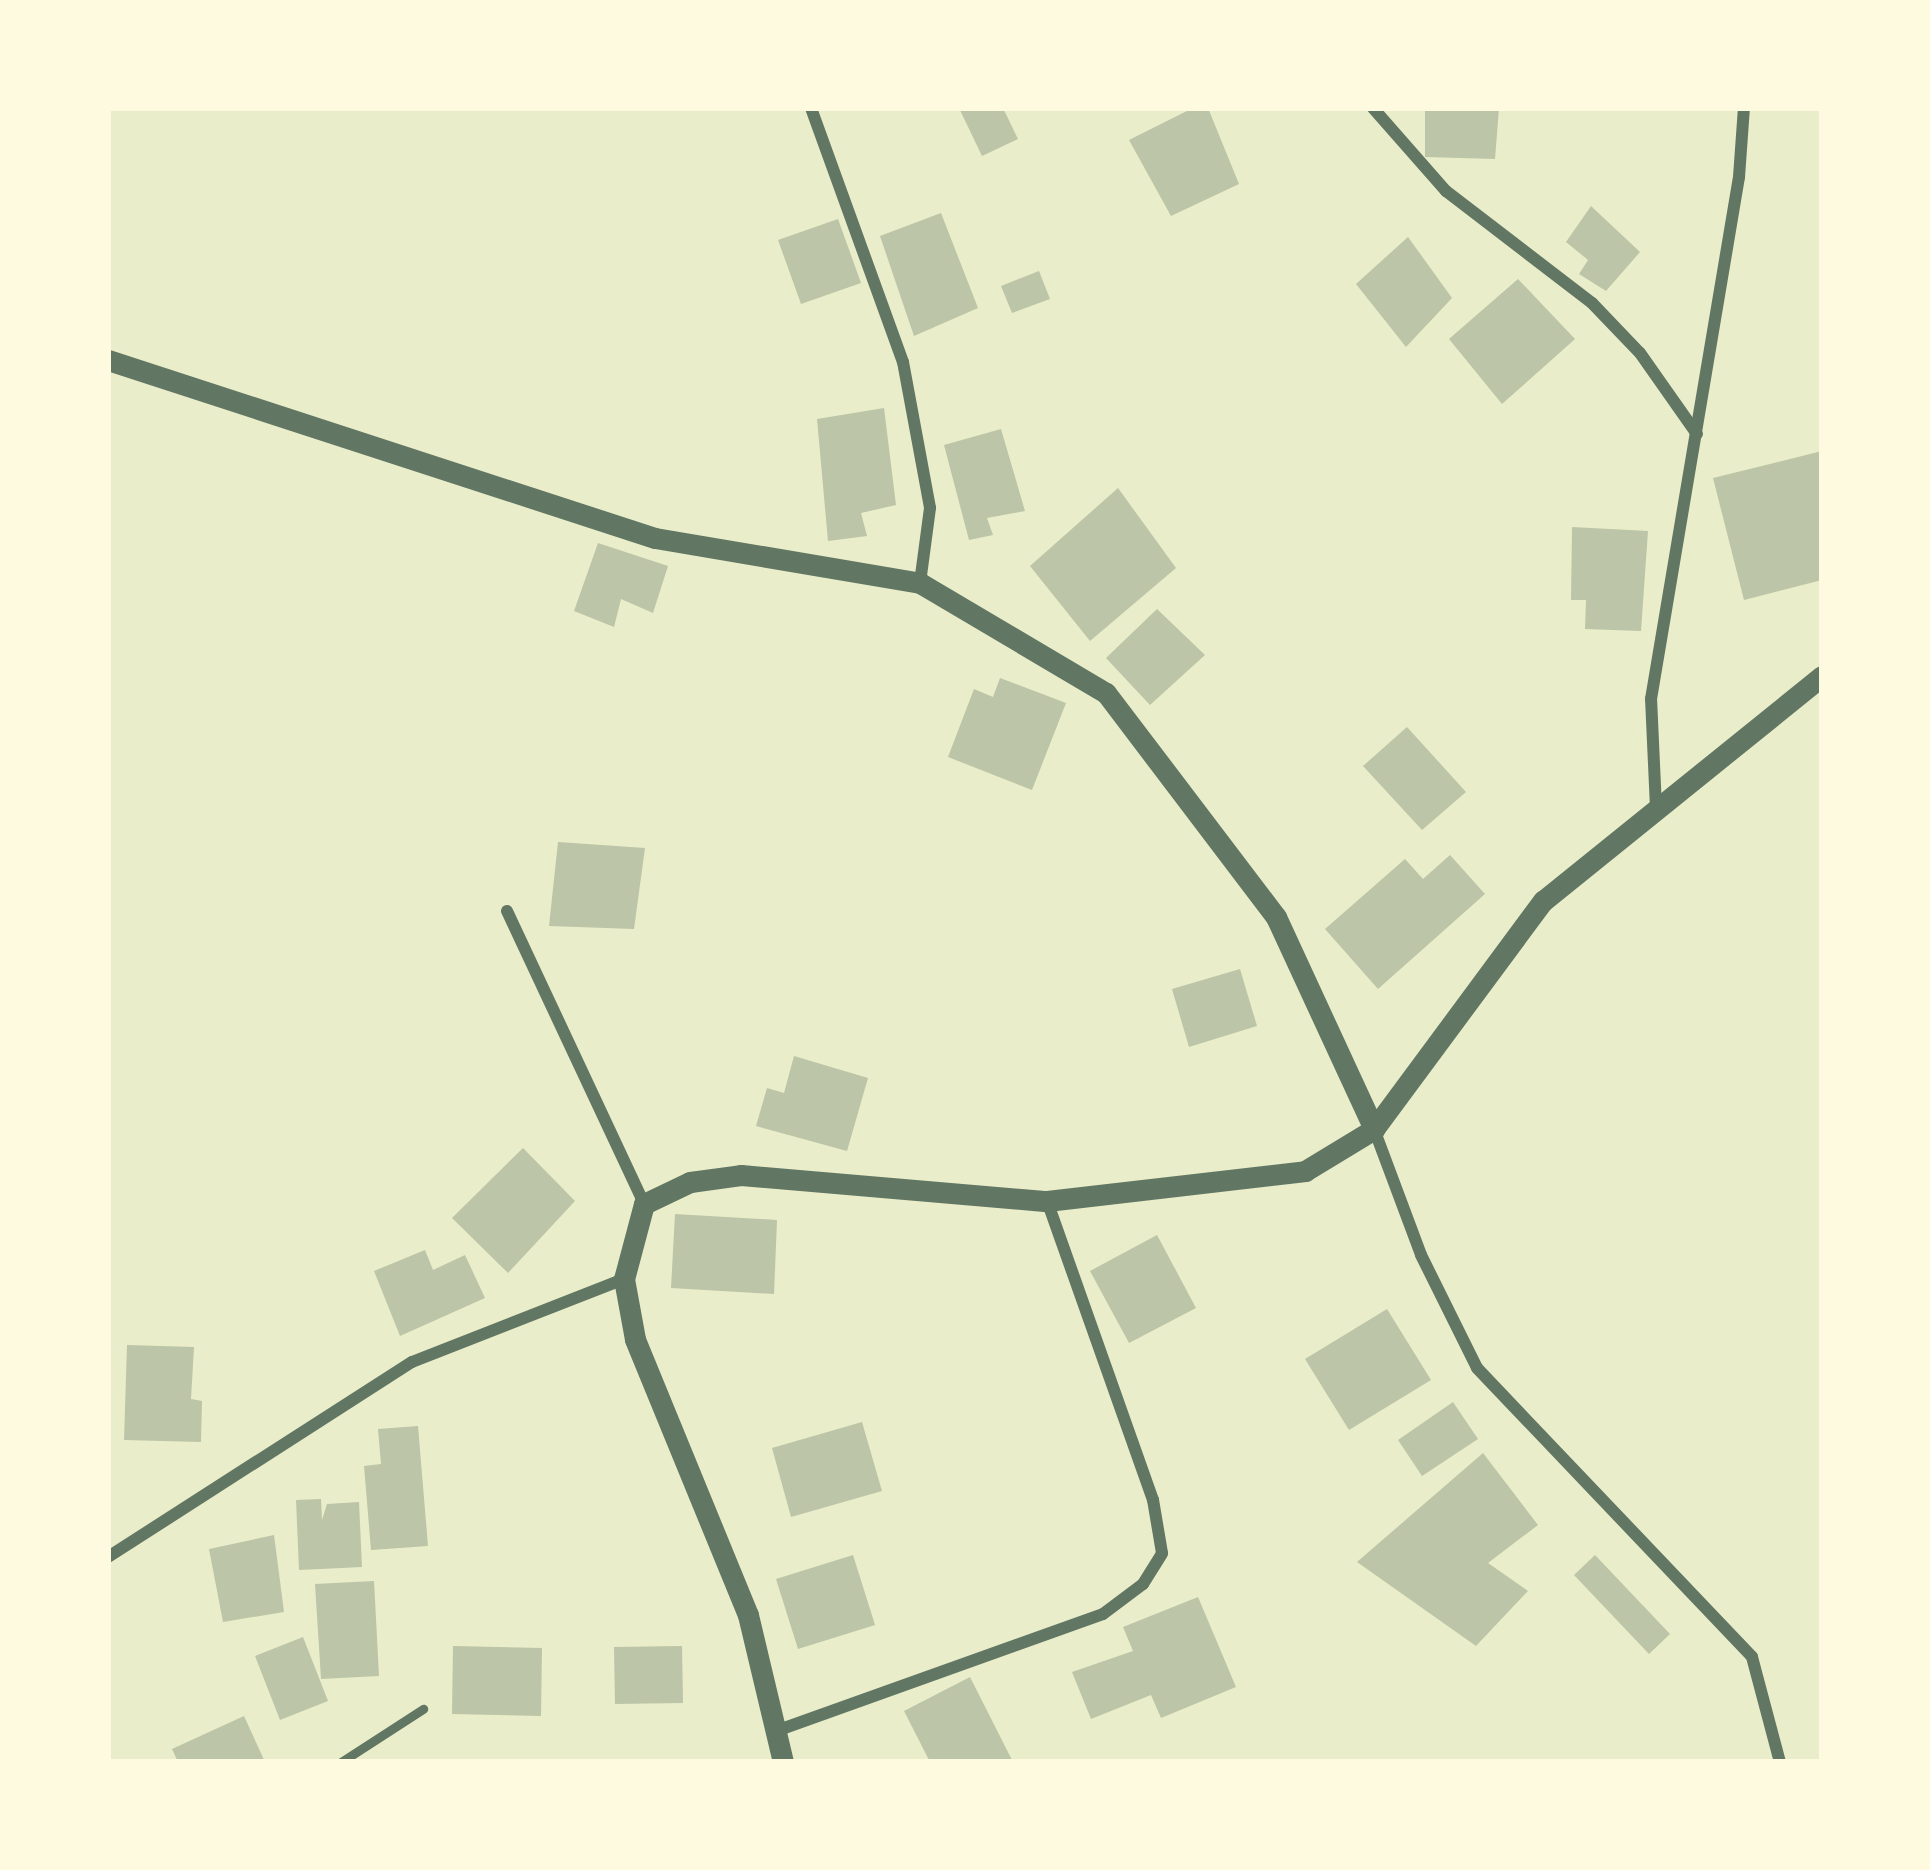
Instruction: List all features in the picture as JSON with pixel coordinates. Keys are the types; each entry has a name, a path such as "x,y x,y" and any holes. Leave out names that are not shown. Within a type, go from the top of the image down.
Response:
{"street":[{"path":"811,108 903,362 930,508 920,583"},
{"path":"1373,108 1446,190 1592,303 1640,352 1698,435"},
{"path":"1656,809 1651,699 1698,435 1744,108"},
{"path":"108,360 655,538 920,583 1106,693 1276,917 1374,1129 1421,1255 1477,1368 1752,1657 1780,1762"},
{"path":"644,1204 690,1182 741,1175 1048,1201 1305,1171 1374,1129 1543,901 1822,676"},
{"path":"507,910 644,1204 624,1279 634,1339 748,1615 783,1762"},
{"path":"776,1731 1103,1614 1143,1584 1162,1553 1153,1500 1048,1201"},
{"path":"108,1557 412,1362 624,1279"}],"lane":[{"path":"340,1762 424,1709"}],"building":[{"path":"959,108 1003,108 1018,139 982,156"},
{"path":"1193,108 1208,108 1239,184 1171,216 1129,140"},
{"path":"1425,108 1499,108 1495,159 1425,157"},
{"path":"1591,206 1640,252 1606,291 1579,274 1588,260 1566,242"},
{"path":"941,213 978,308 914,336 880,236"},
{"path":"838,219 861,283 801,304 778,240"},
{"path":"1408,237 1452,298 1406,347 1356,284"},
{"path":"1039,271 1050,299 1012,313 1001,286"},
{"path":"1518,279 1575,339 1502,404 1449,339"},
{"path":"884,408 896,505 861,513 867,536 828,541 817,419"},
{"path":"1001,429 1025,511 987,518 993,535 969,540 944,445"},
{"path":"1822,451 1822,580 1744,600 1713,478"},
{"path":"1118,488 1176,568 1090,641 1030,566"},
{"path":"1572,527 1648,531 1641,631 1585,629 1586,600 1571,600"},
{"path":"598,543 668,566 653,613 621,599 614,627 574,611"},
{"path":"1157,609 1205,655 1150,705 1106,658"},
{"path":"1000,678 1066,703 1032,790 948,757 974,689 993,697"},
{"path":"1407,727 1466,792 1422,830 1363,766"},
{"path":"558,842 645,848 634,929 549,926"},
{"path":"1450,855 1485,894 1378,989 1325,929 1405,859 1423,879"},
{"path":"1240,969 1257,1026 1189,1047 1172,989"},
{"path":"794,1056 868,1078 847,1151 756,1126 767,1088 784,1093"},
{"path":"523,1148 575,1201 508,1273 452,1218"},
{"path":"675,1214 777,1220 774,1294 671,1288"},
{"path":"1157,1235 1196,1308 1129,1343 1090,1271"},
{"path":"425,1250 433,1270 465,1255 485,1298 400,1336 374,1271"},
{"path":"1387,1309 1431,1380 1349,1430 1305,1359"},
{"path":"127,1345 194,1347 191,1399 202,1401 201,1442 124,1440"},
{"path":"1453,1402 1478,1439 1422,1476 1398,1440"},
{"path":"862,1422 882,1491 791,1517 772,1448"},
{"path":"418,1426 428,1546 371,1550 364,1466 381,1464 378,1429"},
{"path":"1483,1453 1538,1525 1488,1563 1528,1591 1476,1646 1357,1562"},
{"path":"321,1499 322,1520 327,1504 359,1502 362,1567 299,1570 296,1500"},
{"path":"274,1535 284,1612 223,1622 209,1549"},
{"path":"853,1555 875,1625 798,1649 776,1579"},
{"path":"1595,1555 1670,1634 1649,1654 1574,1575"},
{"path":"374,1581 379,1676 321,1679 315,1584"},
{"path":"1198,1597 1236,1687 1161,1718 1151,1695 1091,1719 1072,1672 1133,1651 1123,1627"},
{"path":"303,1637 328,1701 280,1720 255,1656"},
{"path":"453,1646 542,1648 541,1716 452,1714"},
{"path":"682,1646 683,1703 615,1704 614,1647"},
{"path":"970,1677 1013,1762 930,1762 904,1711"},
{"path":"244,1716 265,1762 178,1762 172,1749"}]}
